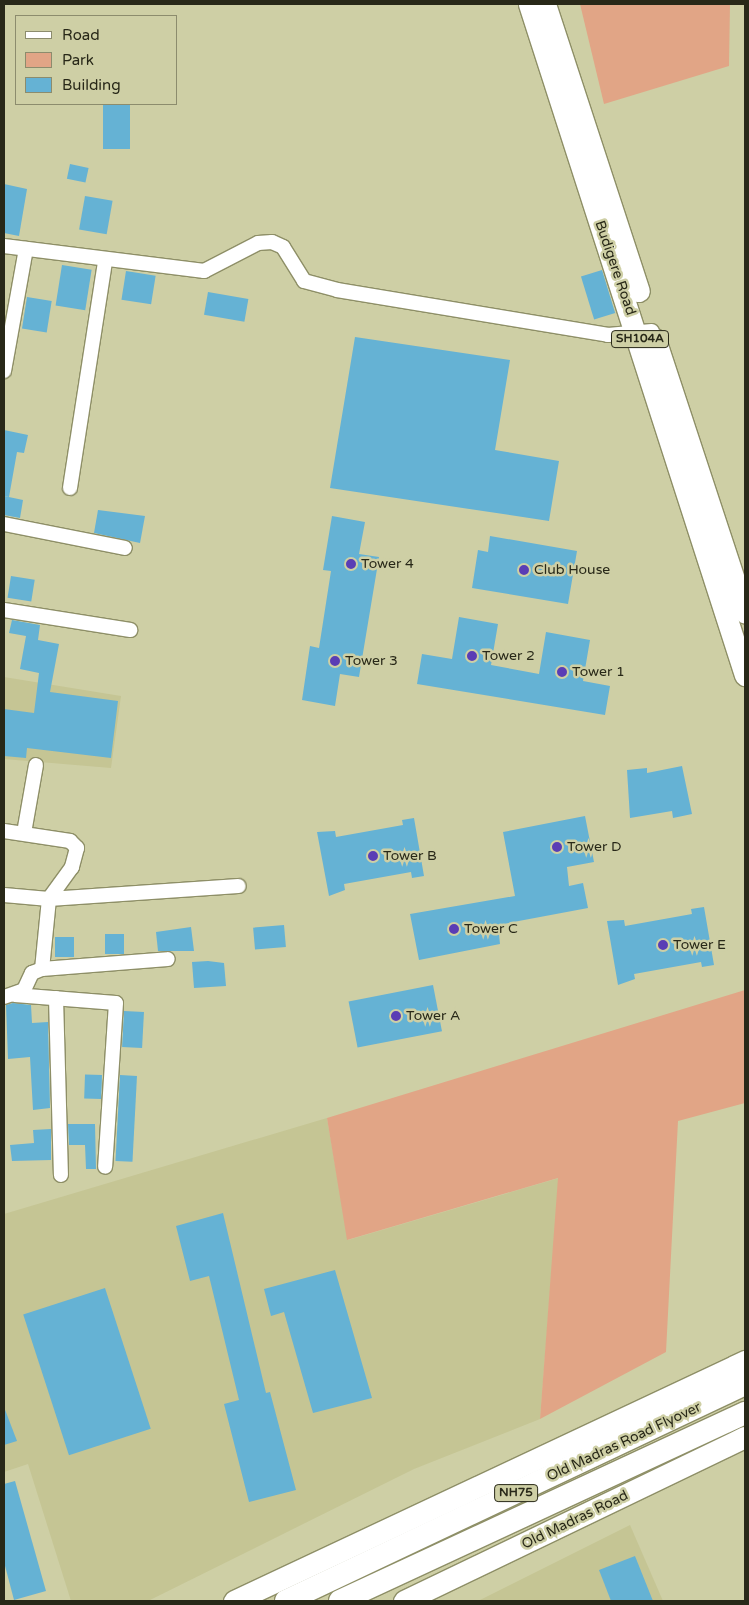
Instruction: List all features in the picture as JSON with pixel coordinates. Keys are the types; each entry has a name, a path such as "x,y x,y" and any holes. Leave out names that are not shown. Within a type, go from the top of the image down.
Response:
{"highway":[{"name":"Old Madras Road Flyover","path":"286,1601 745,1384"},
{"name":"Old Madras Road Flyover","path":"340,1601 745,1413"}],"main road":[{"name":"Budigere Road","path":"529,4 571,142 645,332 745,613"},
{"name":"Budigere Road","path":"545,4 645,332 701,549 745,675"},
{"path":"234,1601 745,1361"},
{"name":"Old Madras Road","path":"406,1601 434,1595 745,1437"}],"street":[{"path":"4,246 105,261 204,271 258,244 272,242 283,247 304,281 337,290 608,335 645,332"},
{"path":"4,371 26,249"},
{"path":"70,488 105,261"},
{"path":"4,524 125,548"},
{"path":"4,610 130,630"},
{"path":"24,833 36,766"},
{"path":"4,831 70,841 77,848 72,867 49,899 42,969"},
{"path":"4,895 49,899 239,886"},
{"path":"10,996 24,990 32,973 42,969 168,959"},
{"path":"10,996 116,1003 105,1167"},
{"path":"56,998 61,1176"}],"shaded area":[{"path":"4,677 121,696 111,768 4,759"},
{"path":"327,1118 348,1240 559,1178 540,1419 414,1469 148,1601 71,1601 28,1464 4,1472 4,1214"},
{"path":"630,1525 663,1601 478,1601"}],"green space":[{"path":"580,4 730,4 729,66 604,104"},
{"path":"745,990 745,1103 678,1121 666,1352 540,1419 558,1178 347,1240 327,1118"}],"building":[{"path":"103,105 130,105 130,149 103,149"},
{"path":"70,164 89,168 85,183 67,179"},
{"path":"4,184 27,189 19,236 4,233"},
{"path":"85,196 113,201 107,234 79,229"},
{"path":"62,265 92,270 85,310 56,305"},
{"path":"602,270 615,313 594,319 581,276"},
{"path":"126,271 156,276 151,304 121,300"},
{"path":"208,292 248,299 244,322 204,315"},
{"path":"27,297 52,301 47,333 22,329"},
{"path":"355,337 510,360 495,450 559,461 549,521 330,488"},
{"path":"4,430 28,435 24,453 17,452 9,497 4,496"},
{"path":"4,496 23,500 20,518 4,515"},
{"path":"98,510 145,516 140,543 94,533"},
{"path":"332,516 365,522 359,554 379,557 359,677 340,674 335,706 302,700 310,646 319,648 331,571 323,570"},
{"name":"Club House","path":"490,536 577,551 568,604 472,588 478,550 488,552"},
{"path":"11,576 35,580 31,601 8,598"},
{"path":"459,617 498,624 491,665 539,674 546,632 590,640 583,681 610,686 605,715 417,684 422,654 452,659"},
{"path":"12,620 40,625 38,640 59,644 50,692 118,701 111,758 27,748 26,758 4,756 4,709 34,713 39,673 20,669 26,636 9,633"},
{"path":"682,766 692,814 673,818 672,811 630,818 627,770 647,768 647,773"},
{"path":"585,816 594,862 567,867 569,886 583,883 588,908 498,925 500,944 419,960 410,914 515,896 503,832"},
{"name":"Tower B","path":"414,818 424,876 412,878 411,872 344,884 345,890 329,896 317,832 335,831 336,837 403,825 402,820"},
{"name":"Tower E","path":"704,907 714,965 702,967 701,962 634,974 635,979 618,985 607,921 624,920 625,926 692,914 691,909"},
{"path":"284,925 286,947 255,950 253,928"},
{"path":"191,927 194,951 158,951 156,932"},
{"path":"105,934 124,934 124,954 105,954"},
{"path":"55,937 74,937 74,957 55,957"},
{"path":"192,962 224,963 226,986 194,988"},
{"name":"Tower A","path":"433,985 442,1031 358,1048 349,1001"},
{"path":"13,1003 31,1005 32,1023 48,1022 50,1108 33,1110 30,1057 8,1059 6,1005"},
{"path":"124,1011 144,1012 142,1048 122,1047"},
{"path":"85,1074 102,1075 101,1099 84,1098"},
{"path":"120,1075 137,1076 132,1162 115,1161"},
{"path":"68,1124 95,1124 96,1169 86,1169 85,1145 69,1145"},
{"path":"51,1129 51,1160 12,1161 10,1145 34,1143 33,1130"},
{"path":"223,1213 266,1393 270,1392 296,1490 249,1502 224,1404 239,1400 209,1276 190,1281 176,1226"},
{"path":"335,1270 372,1398 313,1413 284,1312 271,1316 264,1289"},
{"path":"105,1288 151,1429 69,1455 23,1315"},
{"path":"4,1407 17,1441 4,1445"},
{"path":"15,1481 46,1591 14,1600 4,1562 4,1484"},
{"path":"635,1556 653,1601 611,1601 599,1570"}],"place":[{"name":"Tower 4","path":"351,564"},
{"name":"Club House","path":"524,570"},
{"name":"Tower 2","path":"472,656"},
{"name":"Tower 3","path":"335,661"},
{"name":"Tower 1","path":"562,672"},
{"name":"Tower D","path":"557,847"},
{"name":"Tower B","path":"373,856"},
{"name":"Tower C","path":"454,929"},
{"name":"Tower E","path":"663,945"},
{"name":"Tower A","path":"396,1016"}]}
